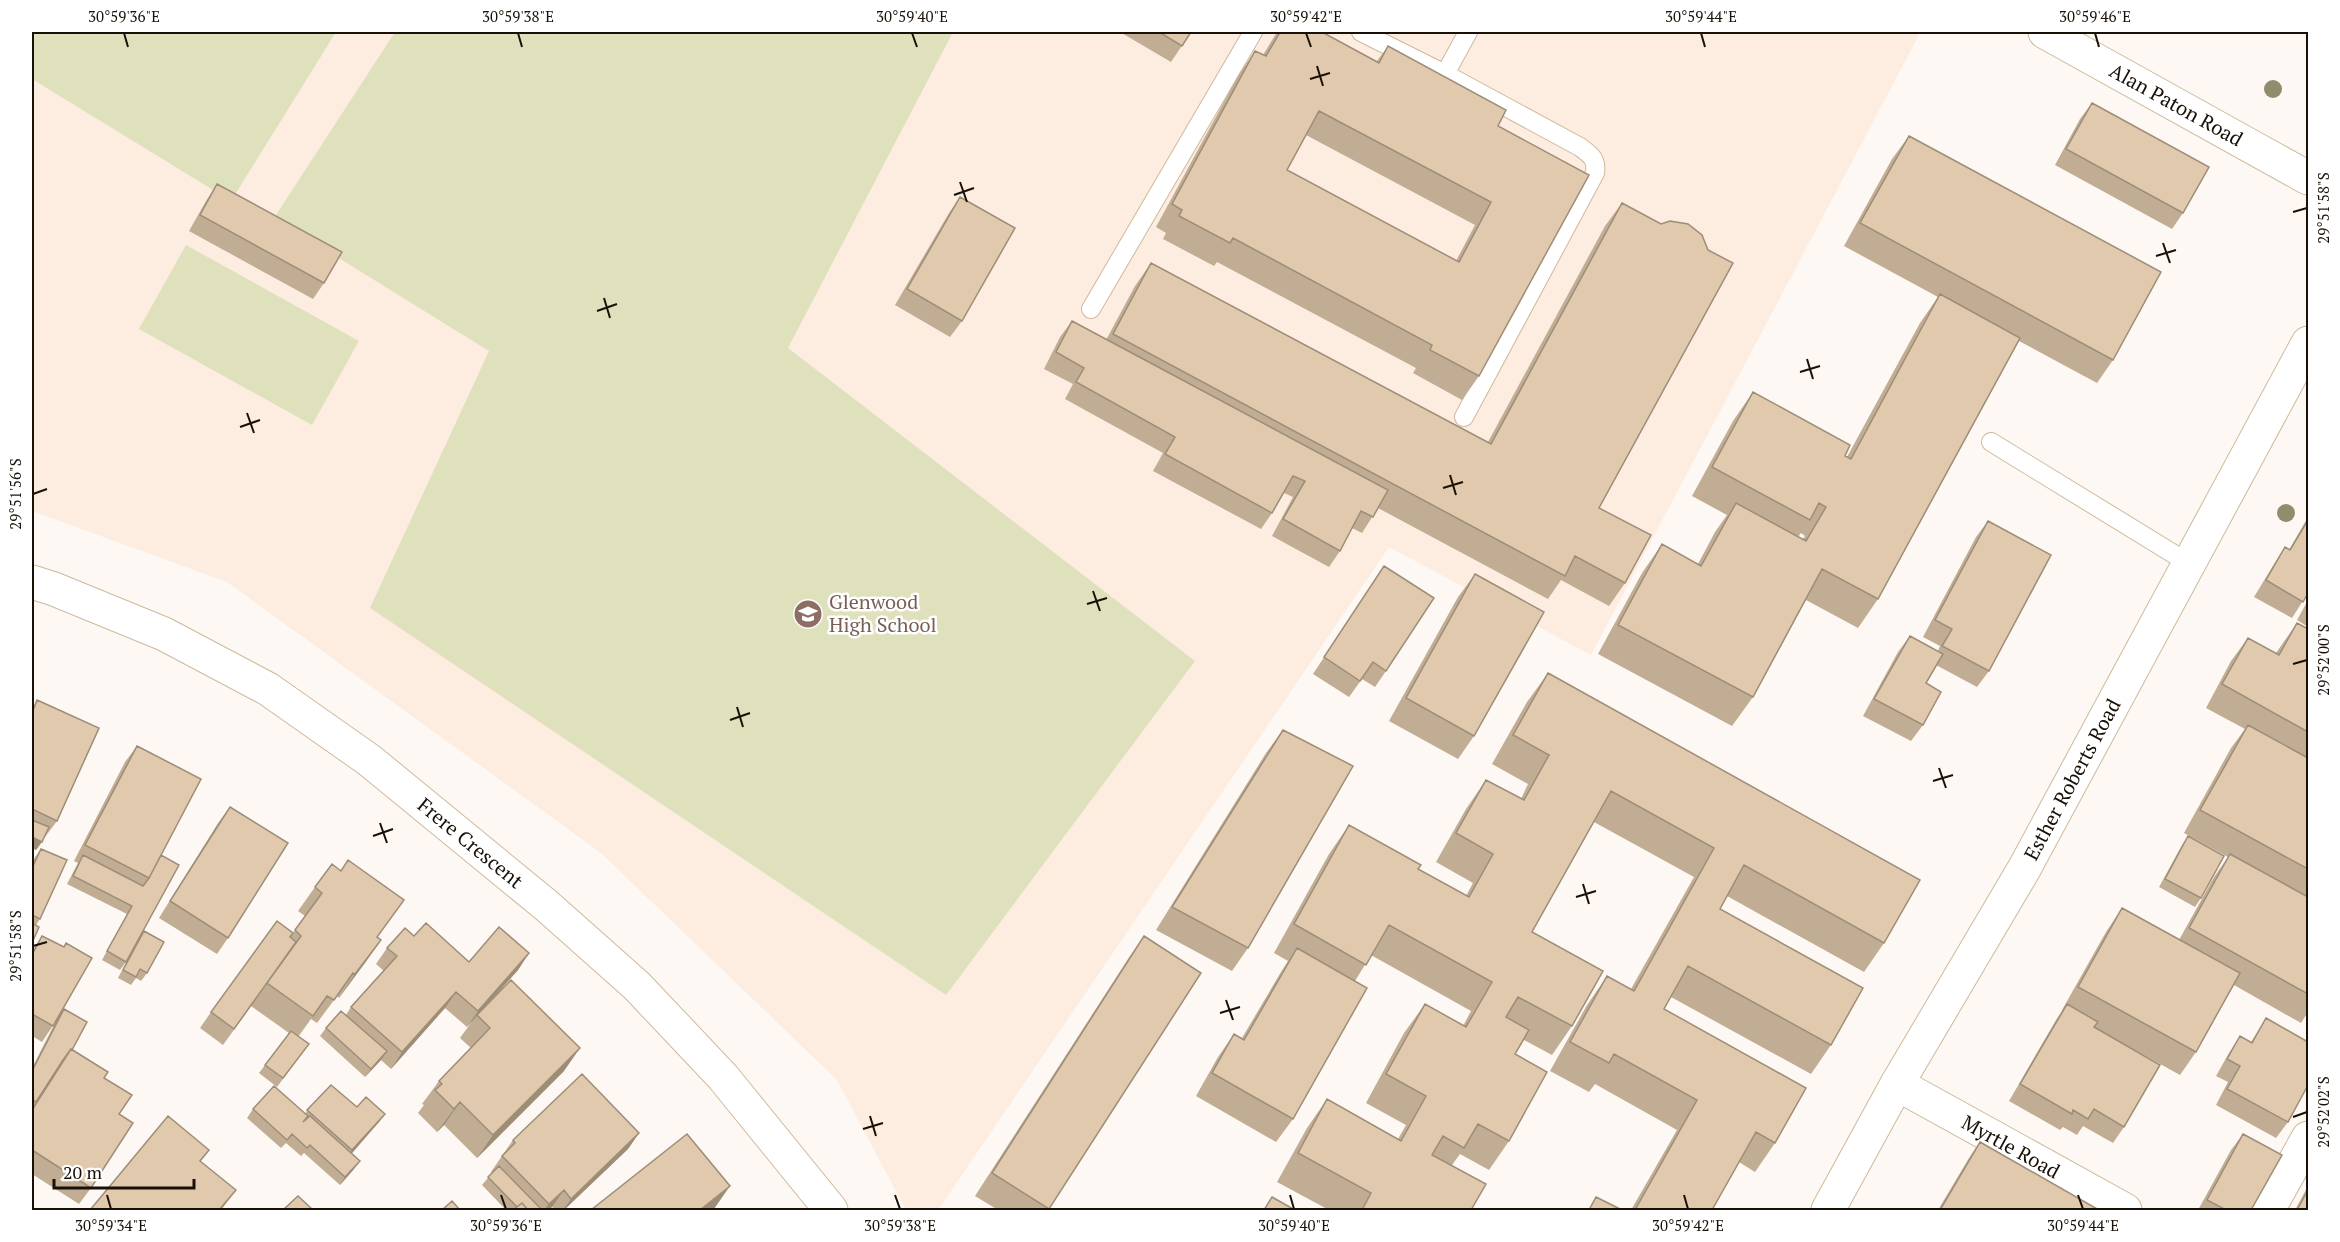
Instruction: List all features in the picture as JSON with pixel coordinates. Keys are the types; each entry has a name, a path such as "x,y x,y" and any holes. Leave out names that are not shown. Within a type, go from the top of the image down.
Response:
{"street":[{"name":"Alan Paton Road","path":"2044,32 2308,178"},
{"name":"Esther Roberts Road","path":"1828,1210 1897,1084 2024,869 2308,343"},
{"name":"Frere Crescent","path":"32,582 164,634 258,684 369,760 547,906 637,986 723,1077 831,1210"},
{"name":"Myrtle Road","path":"1897,1084 2125,1210"},
{"path":"2268,1210 2308,1138"}],"lane":[{"path":"1091,309 1252,32"},
{"path":"1361,32 1445,74 1580,147 1592,155 1596,165 1595,173 1464,417"},
{"path":"1445,74 1468,32"},
{"path":"1991,442 2190,564"}],"shaded area":[{"name":"Glenwood High School","path":"32,32 1914,32 1919,35 1591,655 1389,547 938,1210 906,1210 837,1080 601,853 227,582 32,511"}],"green space":[{"path":"32,32 336,32 231,201 32,79"},
{"path":"395,32 953,32 788,348 1195,661 946,995 370,608 489,351 274,218"},
{"path":"186,245 359,341 312,425 139,329"}],"building":[{"path":"1159,32 1191,32 1182,46"},
{"path":"1280,32 1322,32 1379,63 1388,46 1506,110 1498,126 1589,175 1479,376 1430,350 1432,345 1233,238 1230,243 1179,216 1182,210 1172,204 1255,51 1266,56","holes":["1319,111 1491,202 1459,262 1287,170"]},
{"path":"2092,103 2209,167 2183,213 2066,149"},
{"path":"1909,136 2161,272 2113,360 1860,223"},
{"path":"217,184 342,252 324,283 200,215"},
{"path":"960,197 1015,228 962,321 907,289"},
{"path":"1622,203 1661,224 1670,221 1688,224 1702,235 1708,250 1733,263 1599,508 1651,535 1625,583 1575,556 1565,576 1113,334 1151,263 1491,444"},
{"path":"1940,294 2020,338 1878,599 1822,569 1753,697 1618,625 1662,544 1701,566 1736,503 1806,541 1826,507 1819,503 1810,520 1712,467 1753,392 1850,445 1845,456 1851,459"},
{"path":"1072,321 1388,490 1373,517 1361,511 1340,551 1283,519 1305,481 1293,476 1272,513 1165,454 1175,437 1076,382 1084,368 1056,352"},
{"path":"2308,520 2308,593 2303,602 2266,580 2285,547 2290,550"},
{"path":"1988,521 2051,555 1989,671 1942,646 1952,629 1935,620"},
{"path":"1384,566 1434,598 1386,671 1373,662 1360,681 1324,657"},
{"path":"1475,574 1544,612 1474,736 1406,698"},
{"path":"2297,623 2308,629 2308,732 2222,684 2248,638 2279,655"},
{"path":"1910,636 1943,654 1926,683 1941,692 1923,725 1874,699"},
{"path":"1548,673 1920,880 1884,943 1744,865 1720,909 1863,988 1831,1045 1688,966 1664,1009 1806,1088 1775,1143 1756,1132 1712,1210 1635,1210 1697,1100 1614,1054 1609,1063 1570,1042 1607,976 1634,991 1714,848 1611,791 1532,932 1603,971 1572,1026 1518,997 1506,1017 1529,1030 1515,1054 1547,1072 1509,1141 1478,1124 1464,1148 1443,1136 1432,1155 1486,1184 1471,1210 1362,1210 1371,1193 1298,1153 1327,1099 1401,1141 1426,1096 1386,1074 1425,1004 1466,1027 1492,982 1389,925 1366,965 1294,924 1349,825 1421,865 1418,869 1469,897 1493,854 1456,833 1486,780 1524,800 1549,755 1513,735"},
{"path":"37,700 99,728 57,821 32,809 32,713"},
{"path":"2248,725 2308,758 2308,869 2200,810"},
{"path":"1283,730 1353,766 1248,948 1172,907"},
{"path":"137,746 201,779 149,878 85,845"},
{"path":"230,807 288,843 228,938 170,901"},
{"path":"32,820 49,827 42,842 32,837"},
{"path":"2188,836 2224,856 2201,898 2165,879"},
{"path":"41,849 67,860 40,919 32,915 32,868"},
{"path":"2230,854 2308,897 2308,994 2189,928"},
{"path":"83,855 143,886 161,855 179,865 126,962 107,951 132,906 73,876"},
{"path":"348,860 404,900 377,937 381,940 355,974 353,973 334,1000 327,996 313,1016 267,983 301,936 295,930 322,893 315,887 332,864 341,871"},
{"path":"2122,908 2240,973 2196,1052 2078,987"},
{"path":"277,921 293,933 290,937 296,942 234,1029 211,1012"},
{"path":"32,923 39,927 32,943"},
{"path":"426,923 469,962 499,927 529,953 478,1011 456,992 402,1052 351,1007 397,956 387,948 405,928 414,936"},
{"path":"144,931 164,942 147,973 140,969 136,977 123,970"},
{"path":"42,936 64,947 66,943 92,958 53,1026 32,1014 32,955"},
{"path":"1144,936 1201,973 1049,1209 992,1173"},
{"path":"1297,948 1367,988 1293,1119 1212,1073 1234,1034 1244,1040"},
{"path":"511,980 580,1048 493,1135 460,1102 454,1109 435,1090 442,1084 439,1081 490,1028 477,1015"},
{"path":"2067,1004 2098,1022 2094,1027 2160,1065 2124,1127 2094,1109 2088,1119 2073,1110 2072,1114 2020,1084"},
{"path":"64,1009 87,1022 72,1050 36,1102 32,1099 32,1071"},
{"path":"341,1011 387,1051 371,1069 326,1028"},
{"path":"2266,1018 2308,1042 2308,1085 2288,1122 2227,1089 2240,1066 2227,1059 2240,1036 2252,1043"},
{"path":"291,1031 309,1044 283,1078 265,1065"},
{"path":"71,1049 108,1072 104,1078 132,1095 119,1114 133,1123 91,1188 32,1150 32,1110"},
{"path":"582,1074 639,1133 571,1199 564,1190 549,1204 502,1156 515,1143 513,1140"},
{"path":"331,1085 357,1107 366,1097 385,1114 352,1150 307,1110"},
{"path":"274,1086 308,1116 303,1122 310,1116 360,1161 345,1177 310,1145 307,1148 292,1134 287,1140 253,1109"},
{"path":"168,1116 209,1150 200,1161 236,1190 219,1210 90,1210"},
{"path":"687,1134 730,1186 700,1210 591,1210"},
{"path":"2243,1134 2282,1155 2251,1210 2226,1210 2207,1200"},
{"path":"1980,1142 2099,1210 1940,1210"},
{"path":"499,1166 542,1210 528,1210 522,1203 517,1207 488,1177"},
{"path":"2308,1190 2308,1210 2297,1210"},
{"path":"298,1196 313,1210 283,1210"},
{"path":"1272,1197 1295,1210 1264,1210"},
{"path":"1596,1197 1622,1210 1589,1210"},
{"path":"452,1201 460,1210 442,1210"},
{"path":"522,1203 528,1210 513,1210"}],"place":[{"name":"Glenwood High School","path":"808,614"}]}
